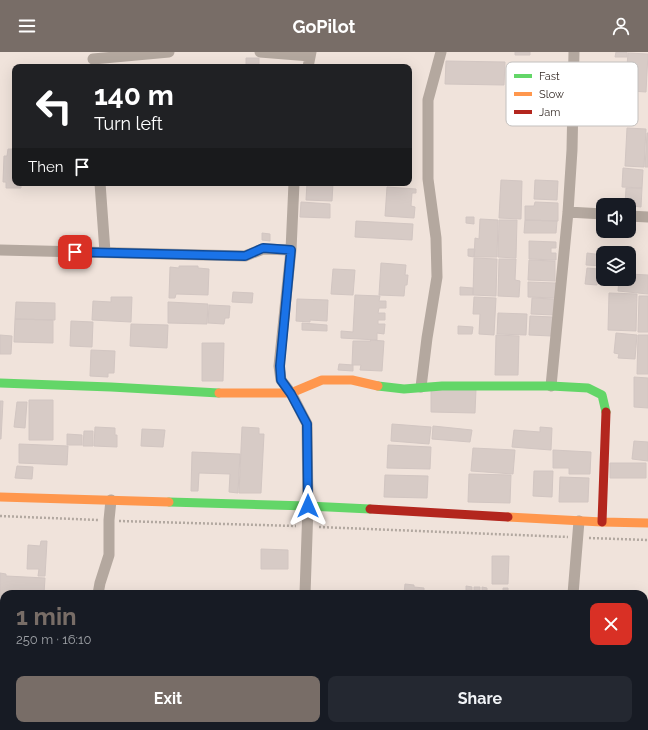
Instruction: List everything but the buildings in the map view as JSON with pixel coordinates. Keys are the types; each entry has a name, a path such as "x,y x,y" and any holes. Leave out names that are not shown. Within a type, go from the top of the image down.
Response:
{"street":[{"path":"91,59 169,52"},
{"path":"260,52 311,54 309,64"},
{"path":"421,387 437,277 436,238 428,178 428,100 441,52"},
{"path":"574,52 574,62"},
{"path":"552,386 568,212 572,126"},
{"path":"100,186 105,252"},
{"path":"294,186 291,250 280,366 281,380 291,394 307,424 308,506 305,590"},
{"path":"568,212 596,214"},
{"path":"636,216 648,217"},
{"path":"0,250 245,256 263,248 291,250"},
{"path":"0,383 208,393 291,394 322,380 352,380 380,387 404,389 442,386 552,386 588,388 602,395 606,409 602,522"},
{"path":"0,497 308,506 579,521 648,523"},
{"path":"99,590 109,555 109,520 112,500"},
{"path":"573,590 579,521"}],"path":[{"path":"0,516 307,526 648,540"}],"traffic: fast":[{"path":"0,383 219,393"},
{"path":"378,386 404,389 442,386 551,386 588,388 602,395 606,412"},
{"path":"169,502 370,509"}],"traffic: slow":[{"path":"219,393 291,393 322,380 352,380 378,386"},
{"path":"0,497 169,502"},
{"path":"508,517 648,523"}],"traffic: jam":[{"path":"602,522 606,412"},
{"path":"370,509 508,517"}],"route":[{"path":"75,252 245,256 263,248 291,250 280,366 281,380 291,394 307,424 308,506"}]}
